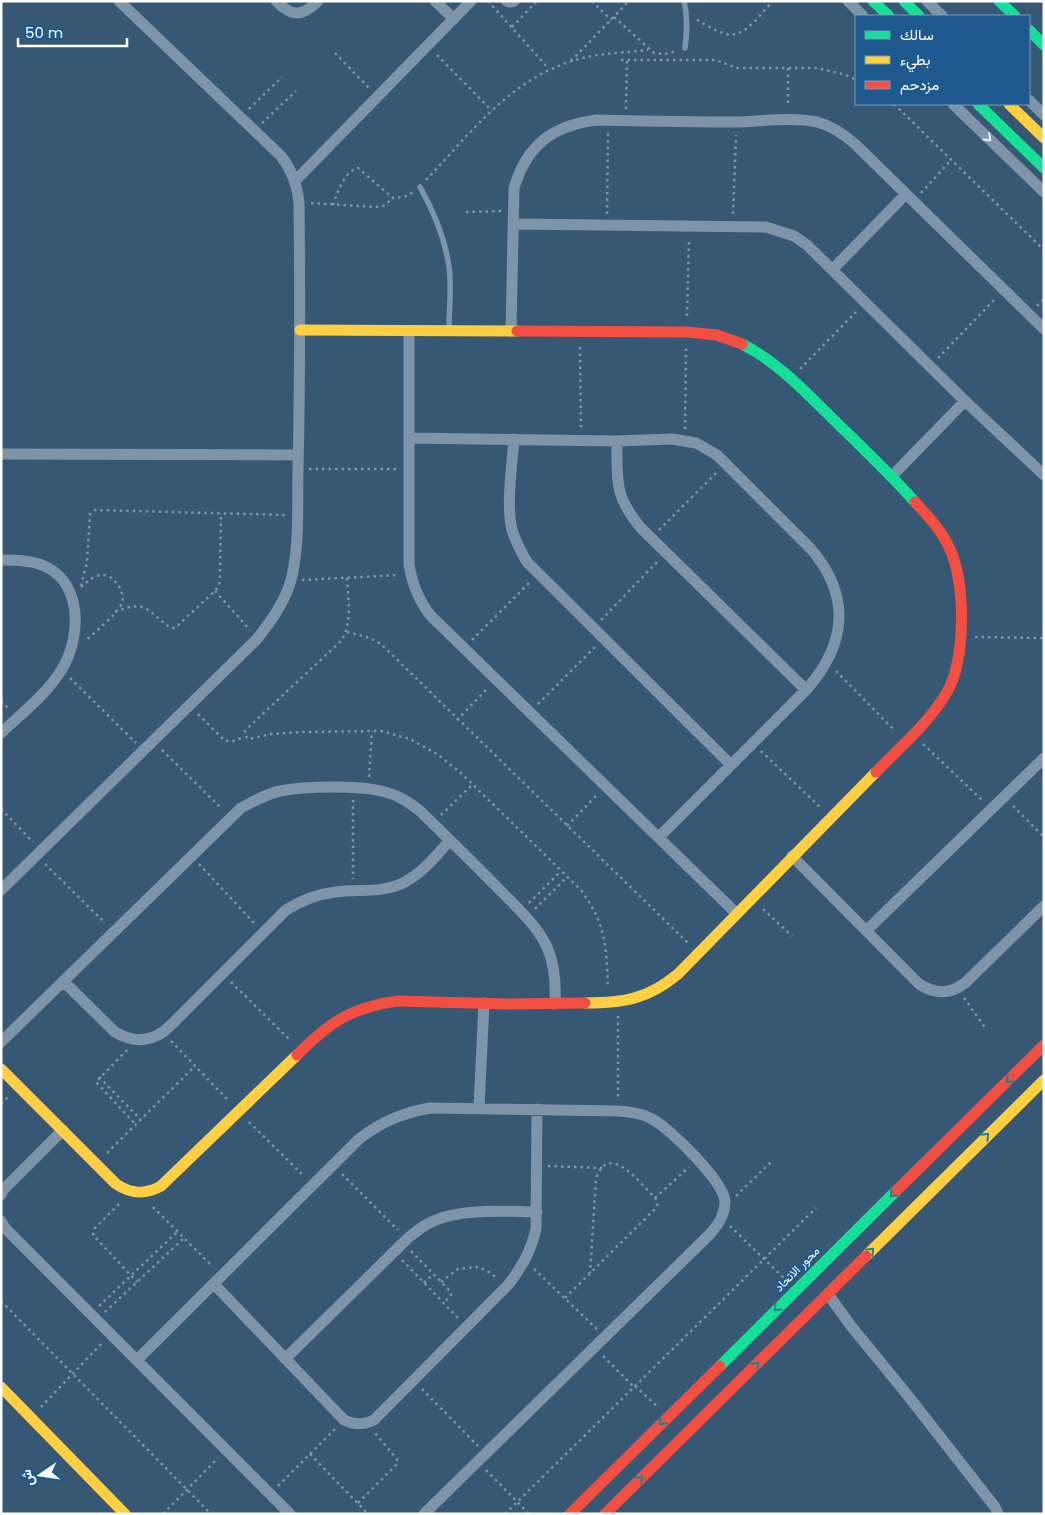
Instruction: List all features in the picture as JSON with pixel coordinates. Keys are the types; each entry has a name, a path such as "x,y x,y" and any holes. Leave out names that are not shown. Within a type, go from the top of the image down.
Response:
{"street":[{"path":"1,890 154,742 257,638 279,608 291,581 295,560 300,330 300,202 295,180 281,156 119,1"},
{"path":"276,1 287,12 295,14 303,13 318,1"},
{"path":"435,1 454,19"},
{"path":"295,180 471,1"},
{"path":"848,1 862,15"},
{"path":"873,1 888,15"},
{"path":"904,1 918,15"},
{"path":"927,1 941,15"},
{"path":"1000,1 1014,15"},
{"path":"1030,31 1044,45"},
{"path":"1030,101 1044,115"},
{"path":"954,105 1044,192"},
{"path":"979,105 1044,168"},
{"path":"1010,105 1044,138"},
{"path":"511,331 514,188 520,170 530,154 543,140 559,130 578,123 608,120 818,122 832,128 845,136 1044,329"},
{"path":"832,269 909,198"},
{"path":"513,224 766,227 794,236 807,245 965,401 1044,475"},
{"path":"1,1069 116,1184 135,1193 154,1190 161,1186 300,1051 330,1024 350,1012 373,1004 397,1000 555,1004 634,1000 650,994 678,974 909,738 942,702 953,681 960,659 962,637 958,578 954,557 944,537 892,476 791,379 759,353 743,344 726,337 708,333 687,332 300,330"},
{"path":"409,331 410,574 413,586 424,607 496,680 736,913"},
{"path":"892,476 965,401"},
{"path":"409,438 684,440 707,448 726,463 811,548 822,562 836,594 839,611 838,629 828,662 806,690 659,837"},
{"path":"514,439 510,509 512,528 517,546 527,562 731,765"},
{"path":"616,441 618,485 622,500 630,515 666,553 806,690"},
{"path":"1,454 298,455"},
{"path":"1,560 26,561 40,564 54,571 76,591 76,626 68,657 62,670 50,686 1,733"},
{"path":"867,930 1044,758"},
{"path":"1,1042 230,818 259,798 279,791 299,788 369,788 387,792 404,799 419,810 524,914 538,932 550,958 556,985 555,1004"},
{"path":"64,981 115,1032 122,1036 146,1040 163,1033 286,910 302,900 319,894 384,889 402,883 418,874 450,840"},
{"path":"792,856 923,986 937,992 957,989 1044,906"},
{"path":"479,1108 484,1003"},
{"name":"محور الاتحاد","path":"570,1514 1044,1045"},
{"path":"605,1514 1044,1080"},
{"path":"137,1360 359,1139 374,1127 392,1118 430,1108 618,1111 633,1112 650,1117 665,1127 718,1182 725,1200 723,1212 709,1235 424,1514"},
{"path":"218,1280 285,1359 344,1420 351,1424 367,1424 374,1420 414,1381 508,1285 526,1261 534,1237 537,1212 537,1109"},
{"path":"1,1195 3,1190 62,1130"},
{"path":"285,1359 405,1240 421,1227 437,1219 454,1214 537,1212"},
{"path":"1,1221 5,1228 290,1514"},
{"path":"828,1294 851,1326 995,1507 998,1514"},
{"path":"1,1386 125,1514"}],"lane":[{"path":"503,1 508,5 518,1"},
{"path":"684,1 687,15 685,48"},
{"path":"420,187 430,206 446,247 449,268 449,331"}],"path":[{"path":"488,1 549,70"},
{"path":"512,28 537,1"},
{"path":"592,1 611,20"},
{"path":"570,62 629,1"},
{"path":"687,15 722,33 735,35 746,29 773,1"},
{"path":"614,17 648,50 654,53 666,54 685,48"},
{"path":"428,46 492,111"},
{"path":"300,202 383,206 393,198 404,197 420,187 514,90 549,70 570,62 592,56 648,50"},
{"path":"335,53 377,97"},
{"path":"621,60 716,60 736,68 817,68 846,75 855,80"},
{"path":"626,120 627,60"},
{"path":"788,68 789,121"},
{"path":"240,117 282,77"},
{"path":"254,131 296,91"},
{"path":"895,105 1044,250"},
{"path":"607,225 608,120"},
{"path":"732,226 736,122"},
{"path":"909,198 951,160"},
{"path":"333,205 340,187 353,169 358,168 393,198"},
{"path":"466,212 514,211"},
{"path":"930,366 1004,290"},
{"path":"791,379 866,302"},
{"path":"580,331 581,440"},
{"path":"651,538 726,463"},
{"path":"298,469 409,469"},
{"path":"76,591 87,562 90,518 95,510 297,516"},
{"path":"115,612 124,608 142,607 151,610 171,628 175,628 219,585 221,514"},
{"path":"592,628 666,553"},
{"path":"291,581 410,574"},
{"path":"68,657 115,612 121,605 123,594 110,577 99,575 76,591"},
{"path":"464,648 538,575"},
{"path":"245,736 245,731 341,642 347,632 350,620 347,578"},
{"path":"215,591 257,638"},
{"path":"347,632 370,638 381,644 698,953"},
{"path":"962,637 1044,638"},
{"path":"530,712 603,639"},
{"path":"828,662 909,738 991,809"},
{"path":"62,670 144,751"},
{"path":"457,720 496,680"},
{"path":"190,705 224,742 233,741 245,736"},
{"path":"369,788 372,731"},
{"path":"245,736 249,739 271,734 381,731 410,739 437,754 581,890 593,906 601,924 606,943 613,1002 618,1111"},
{"path":"154,742 230,818"},
{"path":"753,743 830,817"},
{"path":"433,823 472,785"},
{"path":"567,826 606,786"},
{"path":"352,788 353,891"},
{"path":"1004,797 1044,837"},
{"path":"1,809 39,853 114,932"},
{"path":"191,856 263,933"},
{"path":"524,914 561,871"},
{"path":"524,914 567,877"},
{"path":"752,897 792,936"},
{"path":"223,973 300,1051"},
{"path":"957,989 986,1029"},
{"path":"136,1125 96,1084 96,1080 138,1040"},
{"path":"96,1164 195,1066"},
{"path":"99,1077 141,1120"},
{"path":"655,1198 698,1160"},
{"path":"773,1160 723,1212 764,1259 796,1290"},
{"path":"565,1298 655,1209 658,1204 655,1198 620,1165 614,1163 602,1168 596,1179 590,1273"},
{"path":"333,1165 405,1240 451,1293 444,1303"},
{"path":"537,1165 602,1168"},
{"path":"137,1282 93,1235 95,1228 135,1193 184,1238 218,1280"},
{"path":"505,1514 816,1208"},
{"path":"94,1317 115,1291 178,1232"},
{"path":"94,1317 121,1297 184,1238"},
{"path":"394,1252 467,1327"},
{"path":"526,1261 605,1337"},
{"path":"144,1263 150,1270"},
{"path":"441,1282 458,1269 477,1267 486,1270 508,1285"},
{"path":"424,1283 433,1274"},
{"path":"115,1291 121,1297"},
{"path":"1,1301 211,1514"},
{"path":"31,1417 111,1334"},
{"path":"595,1347 634,1386 668,1416"},
{"path":"414,1381 482,1458 517,1502 530,1514"},
{"path":"270,1494 344,1420"},
{"path":"358,1503 397,1464 397,1459 367,1424"},
{"path":"163,1514 226,1450"},
{"path":"310,1454 368,1514"}],"traffic: fast":[{"path":"873,1 888,15"},
{"path":"904,1 918,15"},
{"path":"999,1 1014,15"},
{"path":"1030,31 1044,45"},
{"path":"979,105 1044,168"},
{"path":"742,344 769,361 794,381 915,502"},
{"path":"720,1366 896,1191"}],"traffic: slow":[{"path":"1010,105 1044,138"},
{"path":"300,330 517,331"},
{"path":"585,1003 612,1002 635,998 656,989 678,974 876,772"},
{"path":"1,1069 116,1184 127,1190 144,1192 161,1186 297,1055"},
{"path":"866,1256 1044,1080"},
{"path":"1,1387 125,1514"}],"traffic: jam":[{"path":"517,331 687,332 717,335 742,344"},
{"path":"876,772 932,714 947,692 958,660 961,600 955,562 942,535 915,502"},
{"path":"297,1055 331,1025 353,1012 397,1001 508,1004 585,1003"},
{"path":"896,1191 1044,1045"},
{"path":"605,1514 866,1256"},
{"path":"570,1514 720,1366"}]}
